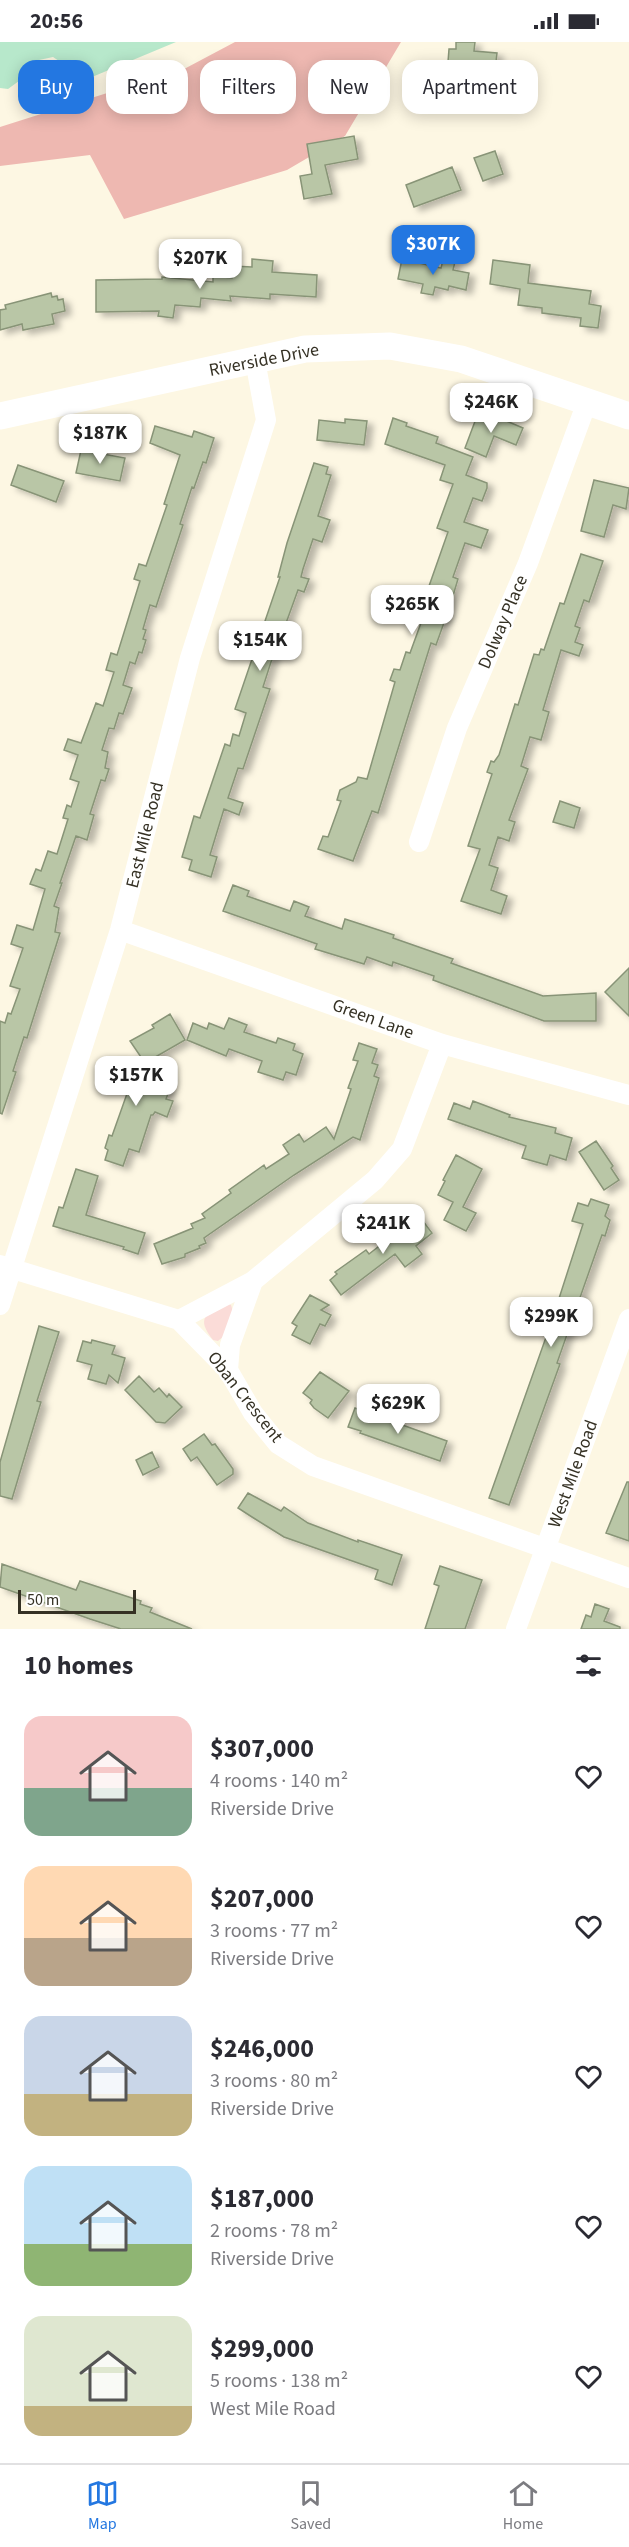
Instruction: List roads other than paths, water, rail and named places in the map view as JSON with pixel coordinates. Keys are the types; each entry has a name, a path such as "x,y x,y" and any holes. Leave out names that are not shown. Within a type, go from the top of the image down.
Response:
{"main road":[{"name":"Riverside Drive","path":"0,416 305,349 390,346 460,359 629,416"}],"street":[{"name":"East Mile Road","path":"0,1305 6,1267 120,930 190,658 266,420 255,360"},
{"name":"Dolway Place","path":"419,842 457,728 528,563 587,402"},
{"name":"Green Lane","path":"120,930 442,1044 629,1095"},
{"path":"179,1320 253,1281 375,1180 402,1149 442,1044"},
{"name":"Oban Crescent","path":"6,1267 179,1320 228,1370 253,1413 278,1444 313,1466 629,1578"},
{"path":"228,1370 230,1346 253,1281"},
{"name":"West Mile Road","path":"516,1629 629,1319"}]}
